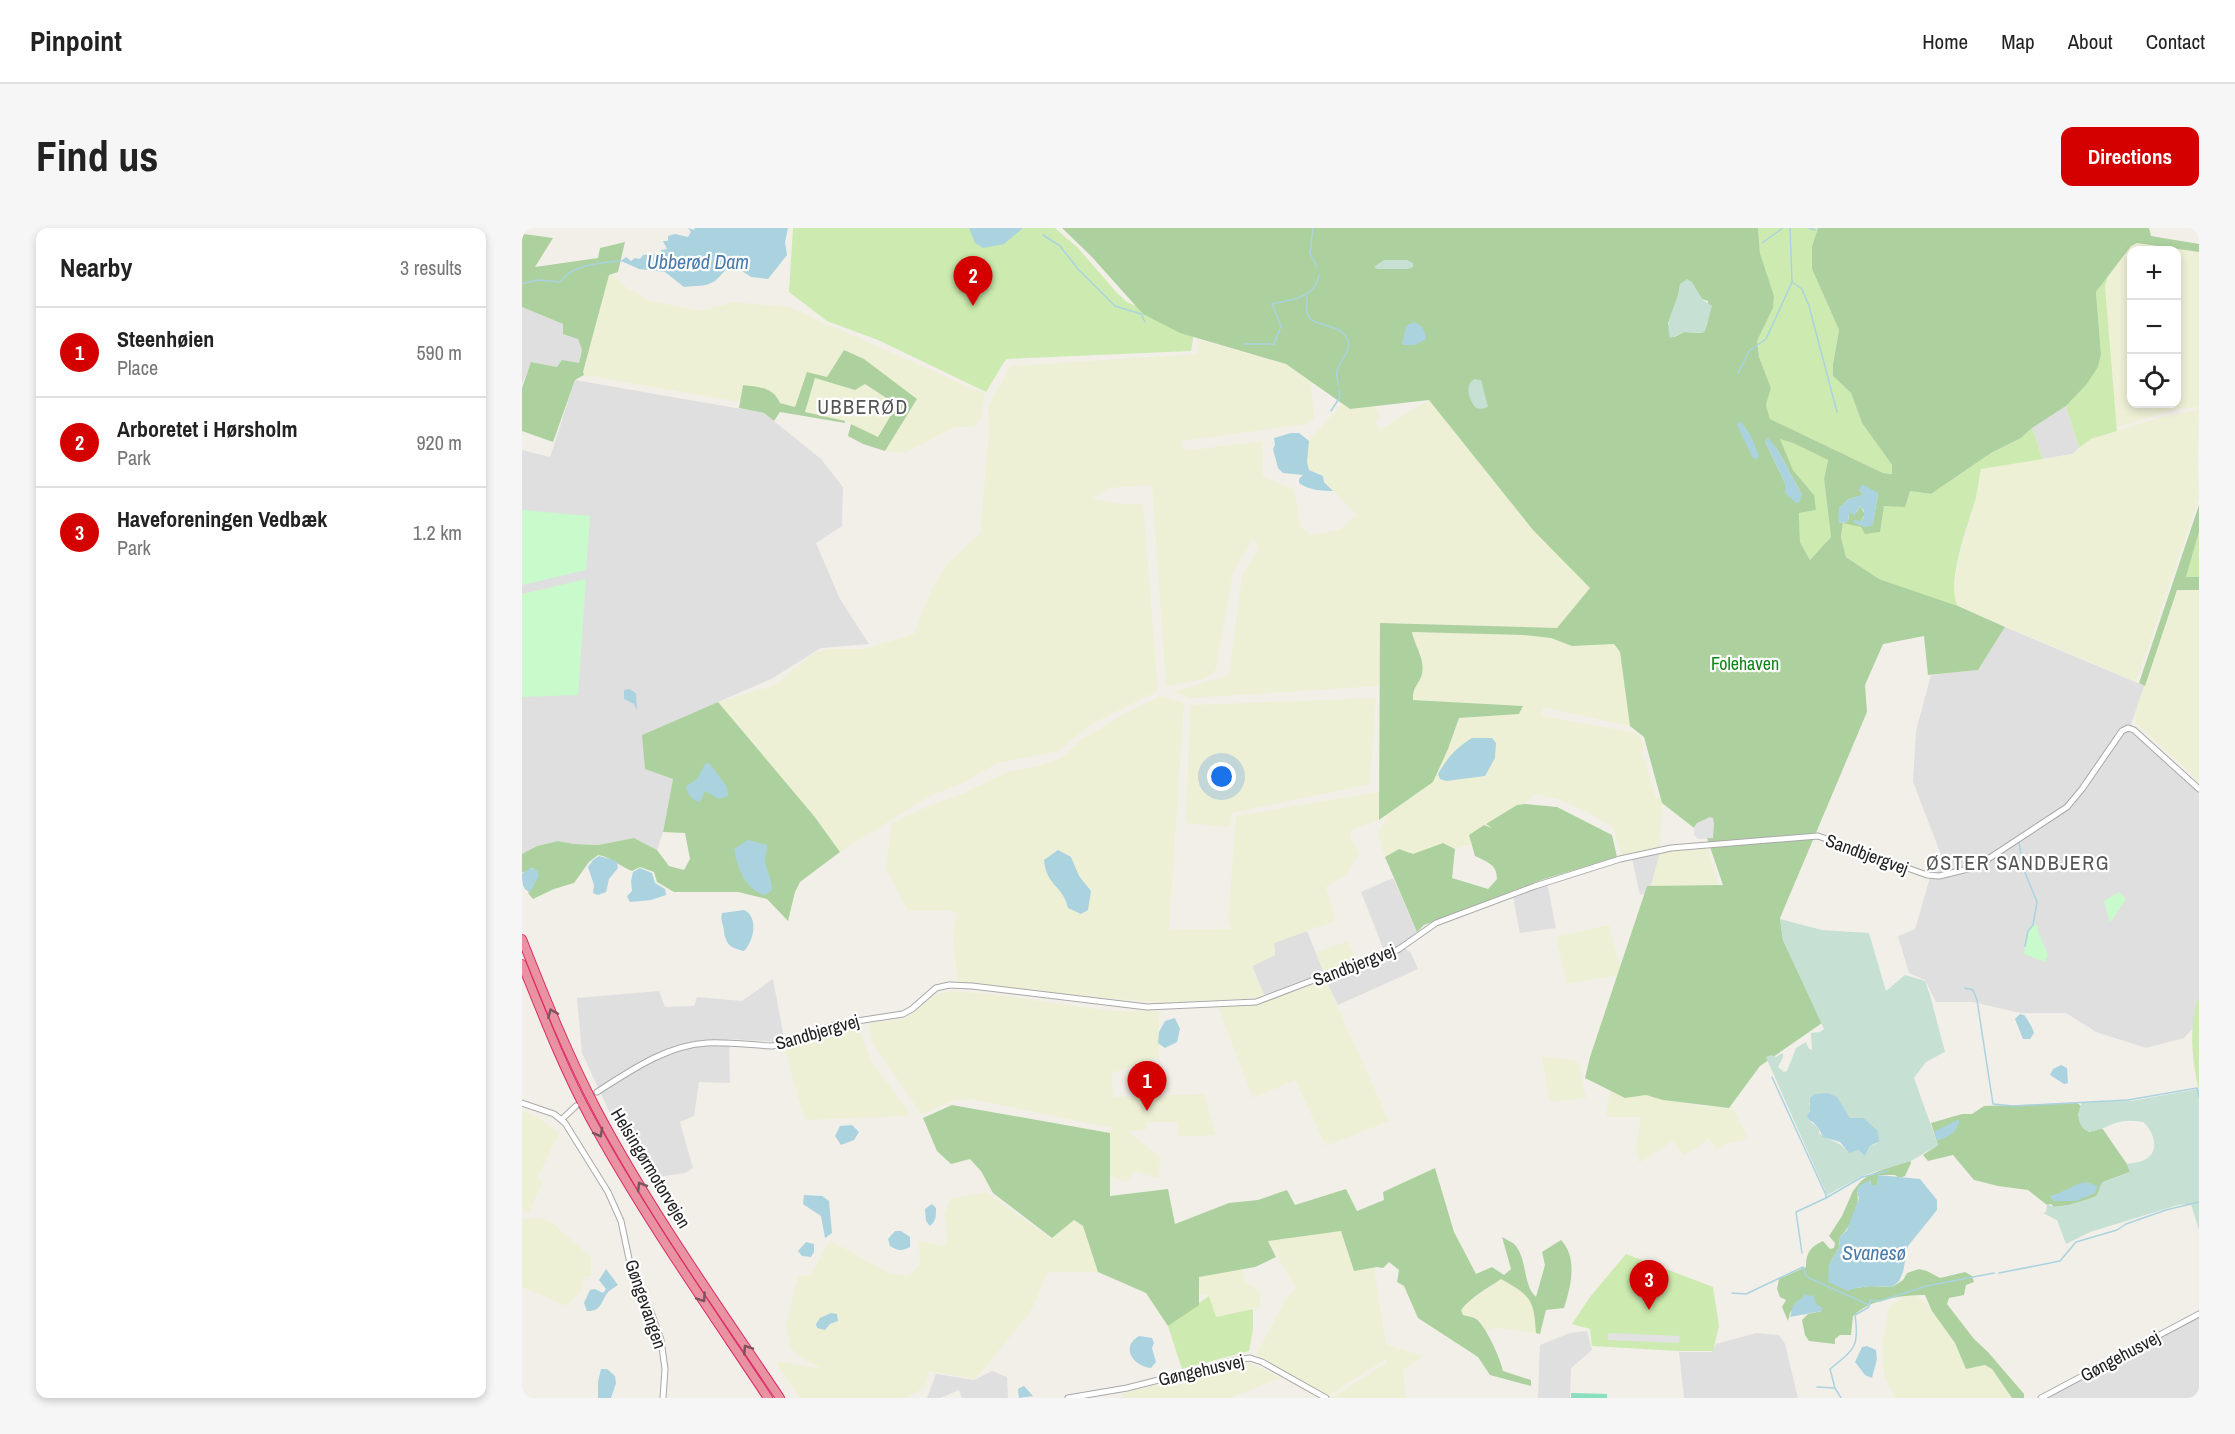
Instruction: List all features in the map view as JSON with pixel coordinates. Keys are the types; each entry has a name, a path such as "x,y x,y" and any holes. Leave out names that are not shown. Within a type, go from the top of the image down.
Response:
{"highway":[{"name":"Helsingørmotorvejen","path":"522,939 578,1072 618,1148 663,1221 780,1398"},
{"name":"Helsingørmotorvejen","path":"522,964 575,1088 611,1155 668,1248 768,1398"},
{"path":"522,975 538,1004"}],"street":[{"name":"Sandbjergvej","path":"597,1092 637,1067 687,1047 705,1043 772,1046 782,1044 837,1024 903,1014 912,1009 932,990 943,986 972,986 1147,1007 1256,1002 1327,975 1379,959 1406,945 1426,928 1436,923 1535,886 1620,859 1671,848 1818,836 1926,875 1939,876 1955,873 1988,860 2069,806 2122,731 2128,728 2134,730 2199,789"},
{"path":"522,1103 554,1114 561,1119 576,1106"},
{"name":"Gøngevangen","path":"561,1119 608,1192 619,1214 632,1273 661,1340 665,1369 663,1398"},
{"name":"Gøngehusvej","path":"2041,1398 2199,1314"},
{"name":"Gøngehusvej","path":"1068,1398 1107,1393 1250,1358 1262,1362 1326,1398"}],"shaded area":[{"path":"522,307 563,324 578,339 582,350 579,363 557,367 532,362 522,384"},
{"path":"575,380 764,413 821,459 843,487 842,526 816,543 840,599 869,644 821,648 771,679 642,735 673,779 663,832 657,850 634,838 598,845 558,841 537,846 522,854 522,450 550,457"},
{"path":"2066,406 2079,448 2073,454 2043,459 2032,428"},
{"path":"2005,627 2145,686 2131,724 2199,786 2199,1001 2194,1027 2184,1038 2146,1048 2096,1032 2066,1013 2020,1013 1973,1002 1936,1002 1925,980 1909,973 1898,936 1915,929 1931,874 1938,872 1940,862 1940,852 1913,782 1916,731 1931,675 1978,670"},
{"path":"1710,817 1713,818 1714,824 1713,838 1698,839 1694,835 1694,827 1697,823"},
{"path":"1660,853 1651,886 1647,886 1644,894 1640,895 1632,859"},
{"path":"1393,878 1417,932 1401,945 1411,953 1418,969 1338,1005 1325,979 1264,995 1252,966 1275,955 1274,943 1307,931 1324,973 1385,953 1361,892"},
{"path":"1547,883 1556,928 1520,933 1513,897"},
{"path":"773,979 784,1038 779,1042 729,1039 730,1083 699,1082 694,1116 680,1122 693,1168 685,1173 649,1178 614,1122 582,1053 577,998 659,991 665,1007 694,1006 697,997 742,1001"},
{"path":"2199,1317 2199,1398 2047,1398"},
{"path":"1587,1331 1592,1350 1571,1368 1570,1398 1538,1398 1540,1345 1570,1333"},
{"path":"1608,1333 1680,1336 1679,1343 1608,1340"},
{"path":"1756,1333 1779,1335 1785,1344 1798,1398 1684,1398 1679,1352 1712,1352 1716,1344"},
{"path":"992,1371 1007,1377 1008,1398 962,1398 959,1390 940,1398 927,1398 936,1374 974,1380"}],"green space":[{"path":"793,228 1055,228 1078,248 1127,302 1194,333 1191,351 1006,359 986,392 878,340 827,321 789,292"},
{"name":"Folehaven","path":"1062,228 1758,228 1760,253 1774,296 1773,308 1757,341 1759,357 1771,388 1766,405 1770,419 1883,473 1892,474 1892,465 1862,423 1851,393 1833,376 1839,330 1812,269 1812,246 1818,228 2149,228 2151,236 2199,244 2199,252 2181,249 2181,246 2137,243 2127,246 2127,251 2096,292 2101,354 2098,367 2086,385 2066,406 2021,438 1991,453 1931,494 1910,491 1905,507 1884,506 1880,532 1865,534 1861,527 1843,523 1841,537 1846,557 1879,579 1958,606 2005,627 1978,670 1928,675 1924,636 1883,644 1865,685 1867,712 1780,918 1783,940 1822,1023 1760,1066 1729,1108 1663,1100 1646,1095 1625,1098 1585,1078 1647,886 1723,885 1707,838 1662,803 1644,737 1630,726 1620,652 1614,644 1572,646 1551,638 1523,635 1412,632 1423,668 1413,700 1523,706 1519,714 1459,718 1433,782 1379,820 1380,623 1557,628 1590,588 1533,530 1429,400 1350,409 1286,364 1180,333 1143,314 1091,256","holes":["1691,282 1702,299 1708,301 1705,330 1702,333 1684,332 1674,337 1668,324 1680,284","1780,439 1828,460 1824,479 1831,537 1810,560 1800,542 1799,513 1816,510 1814,495 1793,470","1765,441 1777,449 1802,495 1789,497 1785,490 1785,483","1859,490 1878,493 1873,524 1871,526 1858,525 1865,514 1860,506 1857,512 1849,513 1848,522 1839,523 1839,508 1849,499 1864,495"]},
{"path":"1758,228 1818,228 1812,246 1812,269 1839,330 1833,376 1851,393 1862,423 1892,465 1893,474 1883,473 1770,419 1766,405 1771,388 1759,357 1757,341 1773,308 1774,297 1760,253"},
{"path":"524,234 553,238 535,267 598,258 600,248 625,242 618,272 609,275 584,375 575,380 553,442 522,431 522,388 531,362 557,367 562,360 579,363 582,350 578,339 563,334 563,324 522,307 522,239"},
{"path":"2137,243 2158,246 2131,246"},
{"path":"2181,249 2199,252 2199,407 2178,409 2117,427 2105,286 2108,276 2127,251 2127,408 2181,408"},
{"path":"1384,260 1407,260 1413,263 1413,267 1377,269 1374,267"},
{"path":"609,274 646,300 701,311 733,302 789,307 985,394 981,418 974,427 955,427 905,453 885,451 917,399 864,359 827,377 807,372 795,407 780,403 777,396 744,385 739,402 584,375"},
{"path":"2108,276 2105,286 2117,431 2091,439 2079,448 2066,406 2086,385 2101,354 2096,292"},
{"path":"1687,279 1692,282 1702,299 1712,306 1705,331 1702,333 1684,332 1670,338 1670,317 1680,284"},
{"path":"1199,340 1286,364 1311,382 1314,418 1307,424 1181,441 1184,451 1262,441 1263,477 1294,489 1301,527 1310,535 1339,530 1357,515 1324,481 1325,478 1309,470 1307,462 1309,441 1342,404 1350,409 1375,406 1380,418 1375,420 1379,430 1429,400 1533,530 1591,588 1557,628 1380,623 1381,686 1191,698 1173,692 1229,675 1242,575 1258,550 1254,538 1233,572 1216,670 1204,679 1166,686 1152,485 1109,488 1092,498 1121,504 1143,504 1158,691 1091,724 1059,751 997,763 965,782 928,797 840,852 814,816 718,702 775,685 811,655 827,649 864,649 914,634 931,591 947,564 980,533 989,433 988,406 1011,366 1197,354"},
{"path":"844,350 864,359 917,399 885,451 848,436 851,424 878,437 897,405 865,384 855,390 815,378 805,412 845,421 845,423 780,412 774,421 764,413 739,408 743,385 765,389 774,394 780,403 795,407 807,372 827,377"},
{"path":"816,378 855,390 864,384 897,405 878,437 845,421 805,412"},
{"path":"1474,379 1481,380 1488,407 1476,408 1471,401 1468,389"},
{"path":"2199,410 2197,463 2199,498 2136,682 1958,606 1954,600 1954,585 1981,469 2073,454 2091,439 2165,416"},
{"path":"2032,428 2043,459 1981,469 1976,497 1956,569 1954,584 1958,606 1879,579 1846,557 1841,537 1843,523 1884,506 1910,491 1931,494 1991,453 2021,438"},
{"path":"1779,438 1828,460 1824,479 1831,537 1810,560 1800,542 1799,513 1814,495 1793,470"},
{"path":"2199,505 2199,532 2186,577 2199,577 2199,590 2177,590 2145,686 2139,683"},
{"path":"522,510 590,516 586,570 522,585"},
{"path":"2199,532 2199,577 2186,577"},
{"path":"586,579 578,695 522,697 522,594"},
{"path":"2177,589 2199,590 2199,781 2136,723 2135,713"},
{"path":"1412,632 1523,635 1551,638 1572,646 1614,643 1620,652 1630,726 1543,708 1542,716 1636,733 1642,740 1642,752 1656,798 1661,797 1660,849 1622,857 1613,827 1588,812 1560,800 1535,794 1525,804 1517,805 1470,835 1471,844 1455,849 1443,843 1413,854 1399,849 1385,857 1378,834 1388,814 1433,782 1459,718 1519,714 1523,706 1412,700 1412,691 1422,674 1421,653 1414,642"},
{"path":"1162,696 1184,703 1169,930 1231,929 1228,920 1236,816 1379,792 1379,820 1352,829 1350,838 1359,854 1346,875 1326,887 1335,921 1274,943 1275,955 1252,966 1264,995 1258,998 1164,1003 958,985 953,936 957,914 948,910 908,911 886,868 892,823 1007,772 1040,766 1063,757 1080,740 1130,711"},
{"path":"1376,698 1370,784 1232,813 1229,827 1186,823 1190,705"},
{"path":"718,702 814,816 840,852 800,882 795,892 788,921 767,899 738,892 674,892 657,882 654,872 640,867 632,871 598,855 589,862 574,883 533,899 528,893 537,878 533,868 522,873 522,854 537,846 558,841 598,845 634,838 657,850 669,866 684,870 690,859 685,833 663,832 673,779 645,769 642,735"},
{"path":"1517,805 1557,807 1612,835 1617,857 1544,879 1424,925 1417,932 1385,857 1399,849 1413,854 1443,843 1455,849 1452,878 1488,889 1497,879 1497,874 1490,864 1475,856 1469,835 1484,825 1492,828 1486,824"},
{"path":"1707,846 1719,886 1651,886 1660,853"},
{"path":"2119,892 2126,899 2110,923 2104,901"},
{"path":"1780,919 1822,930 1869,933 1886,991 1905,975 1925,981 1945,1052 1926,1062 1914,1078 1938,1145 1911,1161 1862,1176 1827,1195 1766,1057 1771,1055 1776,1057 1783,1053 1778,1067 1784,1072 1787,1071 1796,1048 1806,1042 1812,1050 1811,1033 1824,1029 1783,940","holes":["1827,1093 1837,1098 1850,1118 1864,1118 1875,1128 1880,1140 1870,1146 1867,1153 1859,1150 1848,1152 1819,1133 1819,1129 1809,1120 1808,1114 1811,1108 1809,1103"]},
{"path":"1609,925 1620,968 1618,975 1567,984 1556,937"},
{"path":"2033,925 2040,927 2037,929 2048,955 2045,962 2024,954 2028,931"},
{"path":"1348,941 1357,963 1324,973 1316,952"},
{"path":"1325,979 1389,1121 1326,1146 1295,1080 1253,1098 1218,1007 1260,1003"},
{"path":"952,991 1110,1011 1159,1011 1159,1057 1112,1073 1113,1097 1204,1094 1216,1135 1179,1137 1177,1122 1146,1122 1146,1130 1127,1131 1160,1156 1159,1178 1135,1171 1126,1182 1110,1176 1110,1133 1113,1128 971,1099 952,1101 922,1115 872,1042 869,1023 907,1018 936,994"},
{"path":"2199,997 2199,1090 2194,1068 2192,1031"},
{"path":"858,1026 871,1061 906,1108 908,1116 805,1120 785,1051 834,1032"},
{"path":"1542,1056 1576,1061 1579,1065 1586,1098 1550,1102"},
{"path":"1610,1089 1625,1098 1646,1095 1703,1106 1729,1108 1731,1105 1747,1136 1742,1141 1727,1143 1716,1149 1709,1139 1684,1156 1673,1141 1639,1163 1635,1150 1641,1117 1606,1117"},
{"path":"2199,1089 2199,1230 2191,1204 2178,1205 2090,1232 2066,1244 2057,1220 2043,1213 2046,1212 2047,1204 2054,1207 2068,1205 2095,1197 2103,1182 2130,1172 2127,1164 2146,1159 2151,1155 2154,1146 2150,1130 2143,1122 2122,1121 2098,1130 2084,1129 2078,1116 2082,1102 2131,1101"},
{"path":"2077,1103 2081,1106 2078,1115 2089,1132 2102,1128 2130,1172 2103,1182 2097,1196 2073,1205 2054,1207 2051,1204 2047,1205 2028,1190 1974,1180 1953,1155 1928,1161 1923,1155 1938,1145 1931,1123 1962,1114 1972,1114 1984,1106"},
{"path":"952,1105 1110,1133 1110,1196 1168,1189 1175,1224 1229,1203 1258,1200 1287,1190 1295,1205 1346,1189 1357,1211 1384,1200 1383,1192 1435,1168 1454,1232 1476,1274 1492,1267 1504,1275 1511,1269 1502,1237 1513,1243 1518,1250 1529,1285 1536,1297 1545,1265 1542,1252 1561,1240 1570,1255 1572,1272 1564,1308 1546,1310 1540,1334 1536,1333 1534,1313 1529,1300 1519,1290 1501,1279 1470,1301 1461,1310 1463,1315 1472,1317 1480,1323 1496,1352 1503,1371 1531,1380 1531,1386 1490,1375 1478,1357 1418,1318 1404,1286 1397,1282 1399,1270 1389,1262 1383,1268 1354,1271 1341,1231 1268,1241 1276,1257 1255,1267 1199,1277 1199,1305 1168,1326 1146,1293 1098,1272 1083,1226 1074,1220 1052,1238 993,1193 981,1171 970,1159 951,1164 937,1151 923,1118"},
{"path":"522,1111 537,1117 559,1133 538,1177 542,1182 529,1213 522,1210"},
{"path":"1910,1159 1911,1163 1905,1176 1899,1178 1895,1175 1879,1175 1877,1185 1871,1185 1870,1180 1857,1191 1854,1216 1840,1237 1839,1247 1829,1265 1855,1288 1892,1287 1903,1280 1907,1273 1919,1269 1940,1278 1965,1272 1972,1276 1974,1282 1966,1285 1964,1295 1949,1298 1947,1304 1974,1339 2024,1394 2024,1398 2012,1398 1992,1369 1985,1365 1966,1369 1955,1343 1932,1311 1925,1295 1896,1297 1860,1310 1853,1316 1851,1335 1840,1335 1835,1339 1835,1344 1809,1341 1805,1335 1802,1320 1808,1314 1822,1311 1817,1305 1802,1299 1790,1313 1788,1321 1782,1307 1786,1300 1780,1297 1777,1289 1779,1279 1806,1267 1810,1251 1819,1243 1823,1241 1830,1249 1834,1248 1835,1243 1829,1236 1842,1216 1853,1191 1861,1181 1869,1175"},
{"path":"986,1192 1049,1237 1052,1238 1074,1220 1083,1226 1098,1272 1048,1272 1030,1313 975,1379 929,1371 925,1387 907,1398 800,1398 775,1361 822,1369 803,1359 791,1349 786,1325 798,1276 811,1275 830,1240 890,1274 908,1276 920,1265 919,1241 944,1246 948,1234 944,1216 950,1199"},
{"path":"539,1218 551,1222 591,1257 591,1276 584,1276 581,1291 567,1306 522,1287 522,1219"},
{"path":"1341,1230 1354,1271 1374,1267 1386,1344 1423,1356 1403,1370 1406,1398 1331,1398 1386,1363 1386,1359 1328,1396 1256,1355 1285,1300 1296,1288 1268,1241"},
{"path":"1626,1254 1713,1287 1719,1326 1713,1351 1592,1346 1590,1329 1572,1324 1590,1297"},
{"path":"1242,1269 1245,1282 1260,1291 1260,1307 1216,1317 1209,1296 1199,1294 1199,1277"},
{"path":"1501,1279 1526,1293 1535,1310 1536,1333 1498,1328 1484,1331 1483,1326 1475,1318 1463,1315 1461,1310 1469,1299 1482,1293"},
{"path":"1915,1295 1932,1311 1955,1343 1966,1369 1985,1365 1992,1369 2012,1398 1895,1398 1885,1377 1883,1365 1883,1341 1889,1307 1905,1296"},
{"path":"1209,1296 1216,1317 1253,1309 1253,1329 1249,1351 1182,1369 1168,1326"},
{"path":"1238,1364 1252,1364 1281,1378 1230,1398 1123,1398 1121,1394"},
{"path":"1571,1393 1607,1394 1607,1398 1571,1398"}],"water":[{"name":"Ubberød Dam","path":"688,228 694,230 695,228 788,228 785,242 787,255 768,279 751,277 733,265 711,283 684,287 665,272 639,269 621,261 626,257 631,261 635,258 640,259 643,255 661,253 661,250 667,249 663,241 668,241 668,236 675,234 688,237 691,232"},
{"path":"969,228 1023,228 1004,244 983,248 975,243"},
{"path":"1414,322 1423,328 1426,339 1415,345 1402,345 1406,326"},
{"path":"1739,422 1751,436 1759,456 1757,459 1753,458 1737,425"},
{"path":"1299,433 1309,441 1307,462 1309,470 1323,476 1324,482 1333,491 1307,487 1299,483 1303,475 1283,473 1278,468 1273,449 1274,438"},
{"path":"1766,438 1777,449 1802,495 1799,503 1785,493 1785,483 1765,441"},
{"path":"1862,484 1878,493 1873,524 1865,527 1854,523 1853,520 1861,521 1864,517 1864,511 1860,506 1854,516 1849,513 1848,522 1838,523 1839,508 1849,499 1863,495 1859,490"},
{"path":"629,689 636,693 637,711 634,704 624,699 624,690"},
{"path":"1472,738 1492,738 1496,743 1495,758 1485,776 1446,781 1440,779 1438,774 1449,758"},
{"path":"706,763 710,764 727,787 728,796 719,799 705,791 700,802 688,794 686,786 696,780"},
{"path":"748,840 767,845 765,860 772,890 765,895 747,883 737,863 734,849"},
{"path":"1058,850 1071,857 1079,876 1091,891 1088,910 1081,914 1068,908 1066,900 1045,869 1044,860"},
{"path":"599,856 617,861 618,868 609,879 606,892 598,895 593,893 594,885 588,867"},
{"path":"530,868 537,870 539,876 530,892 524,887 522,874"},
{"path":"640,868 652,873 655,883 665,889 666,895 651,900 630,902 627,896 632,891 633,872"},
{"path":"744,910 752,918 753,929 744,951 728,943 721,918 722,913"},
{"path":"2020,1014 2025,1016 2034,1033 2030,1039 2023,1039 2015,1019"},
{"path":"1175,1018 1180,1029 1177,1042 1165,1048 1158,1043 1159,1032 1165,1021"},
{"path":"2061,1065 2067,1068 2068,1083 2064,1084 2050,1075 2053,1069"},
{"path":"1827,1093 1837,1097 1850,1118 1864,1118 1877,1130 1880,1141 1870,1146 1865,1156 1859,1150 1849,1153 1840,1142 1823,1137 1819,1129 1809,1120 1807,1115 1810,1111 1810,1098 1815,1094"},
{"path":"1959,1119 1952,1133 1937,1140 1934,1132"},
{"path":"852,1125 859,1132 854,1140 841,1145 835,1136 840,1126"},
{"name":"Svanesø","path":"1878,1175 1920,1179 1937,1200 1937,1210 1908,1246 1899,1281 1892,1287 1864,1287 1848,1291 1828,1282 1829,1265 1839,1247 1840,1237 1847,1230 1859,1198 1857,1191 1859,1186 1870,1180 1871,1185 1877,1185"},
{"path":"2086,1182 2098,1186 2095,1193 2076,1201 2053,1201 2050,1196 2077,1185"},
{"path":"804,1195 822,1196 829,1201 832,1233 825,1238 821,1216 803,1204"},
{"path":"932,1204 936,1208 936,1213 935,1220 930,1226 926,1221 925,1209"},
{"path":"895,1231 901,1231 910,1237 910,1247 900,1250 890,1246 888,1239"},
{"path":"806,1242 814,1244 811,1257 802,1256 798,1251"},
{"path":"606,1269 618,1285 609,1291 596,1310 587,1311 584,1303 590,1290 595,1289 603,1293 606,1289 599,1280"},
{"path":"1804,1294 1813,1295 1817,1305 1822,1307 1822,1311 1790,1317 1793,1306 1802,1299"},
{"path":"831,1313 837,1314 838,1321 830,1324 825,1330 817,1328 816,1324 820,1318"},
{"path":"1139,1336 1152,1338 1154,1343 1152,1348 1156,1362 1151,1368 1139,1364 1131,1355 1130,1345"},
{"path":"1867,1346 1876,1350 1877,1359 1872,1378 1865,1375 1855,1362 1862,1347"},
{"path":"601,1369 607,1369 615,1376 616,1383 611,1398 598,1398"},
{"path":"1024,1386 1033,1396 1019,1398 1018,1389"}],"waterway":[{"path":"1313,228 1310,253 1317,267"},
{"path":"1762,243 1783,228"},
{"path":"1738,373 1749,351 1766,339 1792,282 1790,228"},
{"path":"1809,228 1815,230"},
{"path":"1043,235 1060,246 1078,269 1115,306 1141,314 1145,322"},
{"path":"522,284 537,280 560,282 565,276 579,268 621,261"},
{"path":"1243,344 1274,344 1281,326 1272,304 1308,293 1317,283 1319,275"},
{"path":"1792,282 1802,289 1809,306 1837,412"},
{"path":"1307,297 1307,310 1310,318 1338,330 1348,340 1347,352 1337,371 1338,385"},
{"path":"1331,411 1340,397 1339,390"},
{"path":"2019,843 2024,870 2037,902 2033,925 2028,931 2025,946"},
{"path":"1965,988 1973,990 1977,1000 1993,1104 2013,1106 2128,1100 2197,1088 2199,1097"},
{"path":"1772,1077 1826,1195 1826,1198 1796,1212 1802,1253"},
{"path":"1826,1198 1862,1177 1888,1171"},
{"path":"1999,1273 2060,1261 2076,1242 2117,1230 2126,1224 2166,1210 2199,1202"},
{"path":"1732,1293 1746,1294 1803,1267 1807,1277 1869,1305"},
{"path":"1841,1398 1835,1388 1830,1369 1853,1347 1856,1335 1855,1315 1869,1307 1870,1300 1880,1301 1926,1286 1994,1273"},
{"path":"1817,1387 1834,1388"}],"place":[{"name":"Arboretet i Hørsholm","path":"973,306"},
{"name":"Steenhøien","path":"1147,1111"},
{"name":"Haveforeningen Vedbæk","path":"1649,1310"}],"district":[{"name":"UBBERØD","path":"863,406"},
{"name":"ØSTER SANDBJERG","path":"2018,862"}]}
